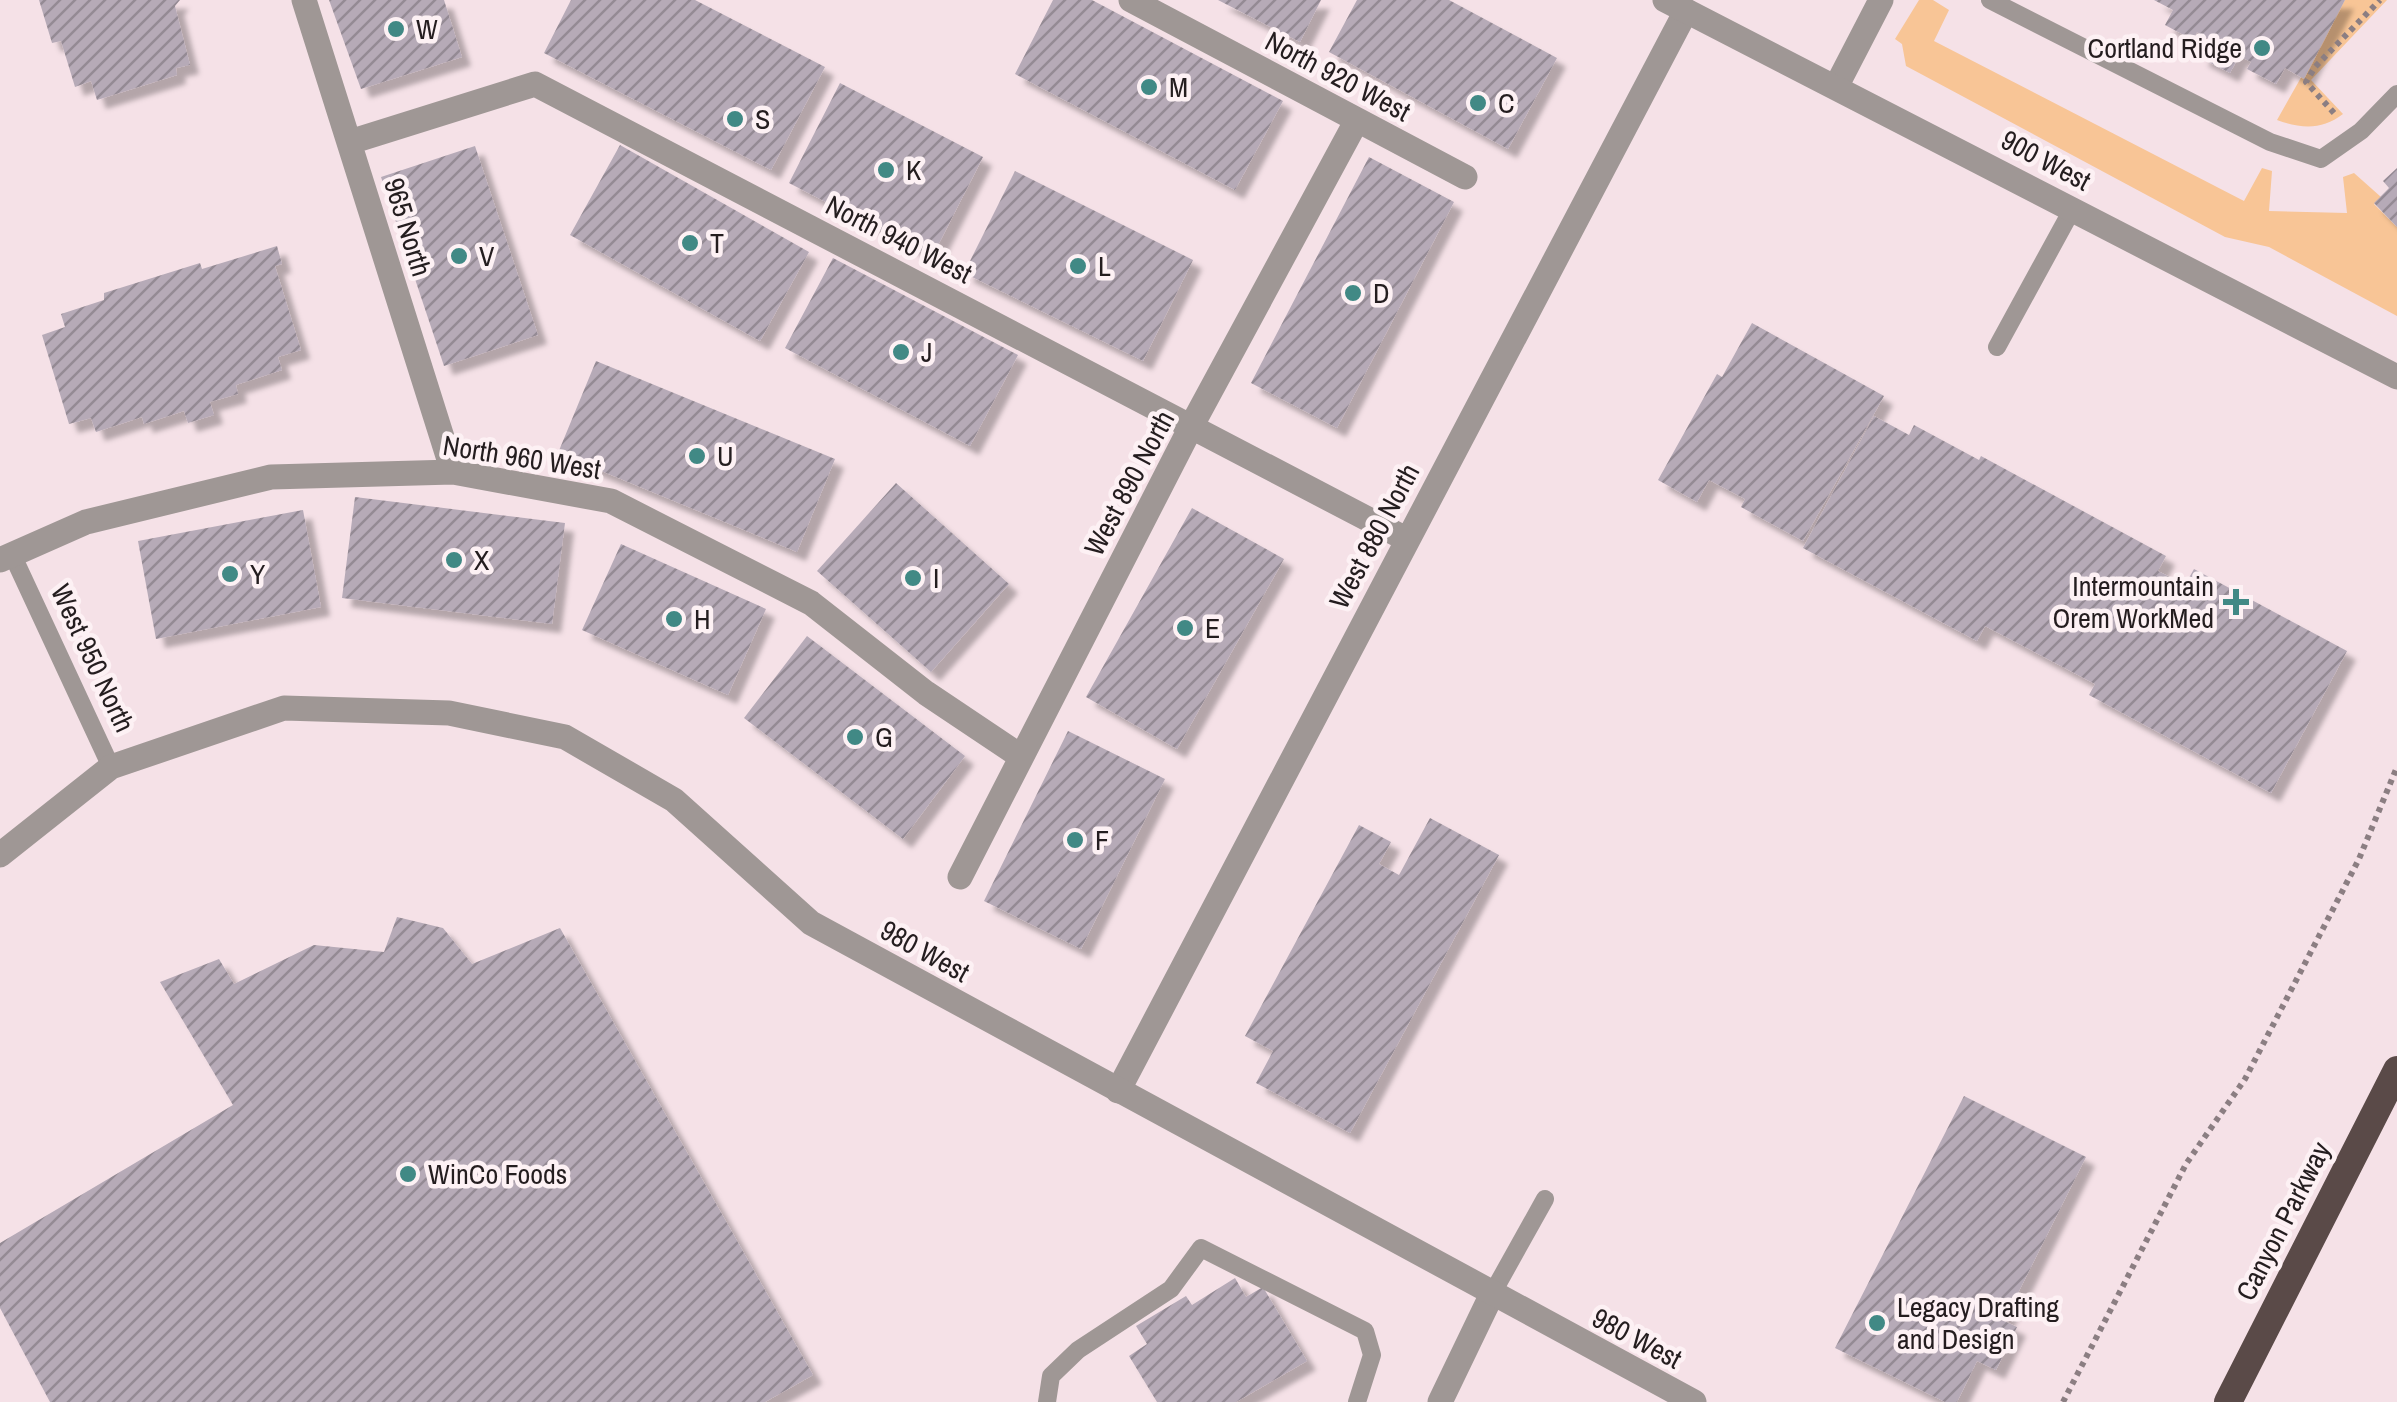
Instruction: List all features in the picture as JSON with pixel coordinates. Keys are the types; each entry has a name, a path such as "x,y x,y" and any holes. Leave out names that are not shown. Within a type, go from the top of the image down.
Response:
{"highway":[{"name":"Canyon Parkway","path":"2228,1402 2397,1070"}],"street":[{"name":"965 North","path":"304,0 452,472"},
{"name":"North 920 West","path":"1131,0 1464,176"},
{"path":"1836,85 1881,0"},
{"name":"900 West","path":"1676,5 2397,377"},
{"name":"West 880 North","path":"1118,1091 1406,539 1676,5"},
{"name":"North 940 West","path":"350,142 535,84 1406,539"},
{"name":"West 890 North","path":"960,877 1192,425 1358,120"},
{"name":"North 960 West","path":"6,557 86,522 272,478 452,472 611,501 811,602 926,693 1020,756"},
{"name":"980 West","path":"111,767 284,708 448,713 565,737 674,800 811,923 1694,1402"},
{"name":"West 950 North","path":"0,855 111,767"},
{"path":"1440,1402 1492,1294"}],"lane":[{"path":"1990,0 2270,142 2321,159 2361,131 2397,94"},
{"path":"1997,347 2073,208"},
{"name":"West 950 North","path":"6,557 111,767"},
{"path":"1492,1294 1545,1199"},
{"path":"1046,1402 1050,1376 1078,1350 1172,1289 1202,1248 1365,1331 1372,1355 1357,1402"}],"path":[{"path":"2338,118 2306,82 2314,67 2380,0"},
{"path":"2062,1402 2186,1164 2245,1079 2359,860 2397,768"}],"shaded area":[{"path":"1919,0 1933,0 1949,10 1934,41 2244,201 2262,168 2272,171 2269,211 2347,213 2343,177 2354,173 2381,197 2374,204 2397,227 2397,316 2269,247 2225,237 1906,66 1902,44 1895,39"},
{"path":"2345,0 2387,0 2311,80 2343,114 2312,126 2277,120"}],"building":[{"path":"39,0 180,0 175,6 190,65 176,68 177,75 97,100 91,81 75,87 61,41 52,43"},
{"name":"W","path":"329,0 444,0 462,57 361,89"},
{"name":"S","path":"571,0 695,0 825,67 771,170 544,53"},
{"name":"M","path":"1053,0 1092,0 1283,101 1235,190 1015,74"},
{"path":"1218,0 1321,0 1300,42"},
{"name":"C","path":"1357,0 1449,0 1557,58 1508,149 1329,52"},
{"name":"Cortland Ridge","path":"2154,0 2345,0 2304,79 2285,68 2276,84 2247,69 2251,62 2239,56 2230,73 2199,57 2209,39 2197,32 2193,40 2165,25 2173,10"},
{"name":"K","path":"840,83 983,157 932,257 789,183"},
{"name":"T","path":"620,145 809,252 760,341 570,235"},
{"name":"V","path":"475,146 538,335 444,366 381,177"},
{"name":"D","path":"1369,157 1454,202 1337,428 1251,383"},
{"path":"2397,168 2397,227 2374,203 2389,188 2383,181"},
{"name":"L","path":"1015,171 1193,260 1143,361 964,273"},
{"path":"277,246 282,264 275,266 301,350 278,357 282,370 236,385 238,394 210,402 214,415 188,423 184,411 144,424 142,417 96,432 91,418 69,424 42,335 65,327 61,314 104,300 104,293 200,263 202,269"},
{"name":"J","path":"833,258 1018,355 970,446 785,348"},
{"path":"1752,323 1884,396 1803,541 1741,507 1745,499 1709,480 1697,502 1658,480 1717,374 1722,377"},
{"name":"U","path":"596,361 835,459 797,552 558,453"},
{"path":"1874,416 1909,435 1914,425 1979,460 1981,456 2166,556 2158,571 2185,585 2194,569 2347,651 2271,793 2089,695 2095,684 1985,626 1977,641 1803,548"},
{"name":"I","path":"896,483 1009,584 931,672 817,571"},
{"name":"X","path":"355,497 565,523 552,624 342,598"},
{"name":"E","path":"1192,508 1284,559 1177,749 1086,697"},
{"name":"Y","path":"303,510 321,607 156,639 138,541"},
{"name":"H","path":"621,544 766,609 728,695 582,630"},
{"name":"G","path":"807,636 965,756 903,839 744,718"},
{"name":"F","path":"1068,731 1165,779 1081,949 984,901"},
{"path":"1430,818 1499,855 1350,1133 1256,1083 1273,1051 1245,1036 1359,825 1391,842 1379,864 1399,875"},
{"name":"WinCo Foods","path":"397,917 443,928 472,964 560,928 813,1375 765,1402 50,1402 0,1308 0,1243 233,1105 160,982 219,959 234,984 314,945 384,952"},
{"path":"1964,1096 2086,1157 2004,1321 2017,1327 1996,1370 1977,1361 1957,1402 1945,1402 1835,1348"},
{"path":"1235,1278 1246,1297 1263,1287 1307,1361 1236,1402 1157,1402 1129,1356 1147,1344 1136,1326 1186,1296 1192,1305"}],"place":[{"name":"W","path":"396,29"},
{"name":"Cortland Ridge","path":"2262,48"},
{"name":"M","path":"1149,87"},
{"name":"C","path":"1478,103"},
{"name":"S","path":"735,119"},
{"name":"K","path":"886,170"},
{"name":"T","path":"690,243"},
{"name":"V","path":"459,256"},
{"name":"L","path":"1078,266"},
{"name":"D","path":"1353,293"},
{"name":"J","path":"901,352"},
{"name":"U","path":"697,456"},
{"name":"X","path":"454,560"},
{"name":"Y","path":"230,574"},
{"name":"I","path":"913,578"},
{"name":"Intermountain Orem WorkMed","path":"2236,602"},
{"name":"H","path":"674,619"},
{"name":"E","path":"1185,628"},
{"name":"G","path":"855,737"},
{"name":"F","path":"1075,840"},
{"name":"WinCo Foods","path":"408,1174"},
{"name":"Legacy Drafting and Design","path":"1877,1323"}]}
